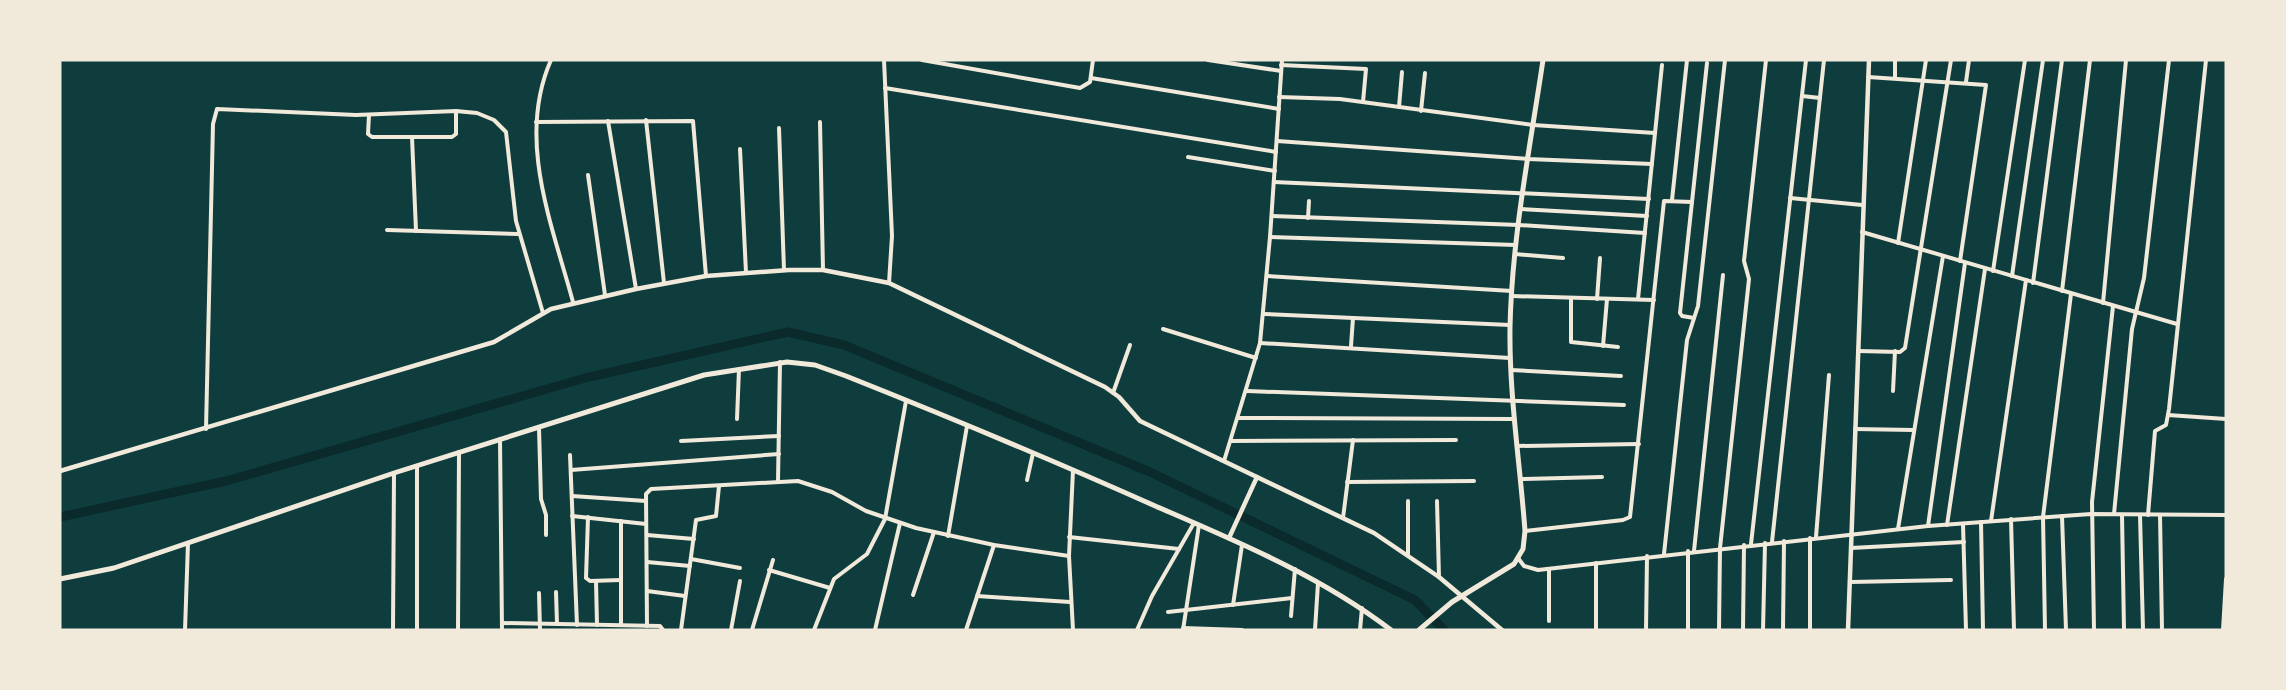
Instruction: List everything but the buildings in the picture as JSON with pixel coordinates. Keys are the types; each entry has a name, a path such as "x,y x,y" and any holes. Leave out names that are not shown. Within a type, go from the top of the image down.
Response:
{"main road":[{"path":"1419,630 1461,596 1507,570 1523,549 1525,531 1512,399 1510,325 1516,245 1543,60"},
{"path":"60,579 114,567 394,473 704,375 780,362 806,363 826,368 1033,453 1229,538 1318,581 1362,608 1391,630"}],"street":[{"path":"551,60 542,86 536,122 537,159 573,302"},
{"path":"884,60 892,236 890,283"},
{"path":"922,60 1080,88 1087,85 1091,78 1093,60"},
{"path":"1208,60 1281,71"},
{"path":"1672,200 1687,60"},
{"path":"1664,554 1688,339 1694,318 1725,60"},
{"path":"1719,630 1720,548 1749,279 1743,261 1766,60"},
{"path":"1751,544 1806,60"},
{"path":"1772,542 1824,60"},
{"path":"1848,630 1869,60"},
{"path":"1894,78 1896,60"},
{"path":"1898,243 1926,60"},
{"path":"1857,351 1904,350 1951,60"},
{"path":"1966,82 1969,60"},
{"path":"1993,271 2025,60"},
{"path":"2012,276 2043,60"},
{"path":"2033,283 2062,60"},
{"path":"2062,291 2090,60"},
{"path":"2103,303 2126,60"},
{"path":"2114,514 2136,313 2144,278 2169,60"},
{"path":"2148,514 2155,431 2165,426 2168,415 2206,60"},
{"path":"1224,461 1260,343 1272,216 1281,62 1367,70 1363,102"},
{"path":"1694,318 1680,314 1707,63"},
{"path":"1638,300 1662,65"},
{"path":"1399,107 1402,72"},
{"path":"1421,111 1425,72"},
{"path":"1868,77 1986,84 1928,526"},
{"path":"1091,78 1279,109"},
{"path":"885,88 1276,152"},
{"path":"1802,96 1820,98"},
{"path":"1279,97 1363,102 1533,125 1655,133"},
{"path":"206,429 205,367 215,112 220,109 369,114 456,111 477,114 494,120 506,132 510,186 519,234 543,313"},
{"path":"369,114 370,136 454,137 456,111"},
{"path":"536,122 689,119 694,125 706,276"},
{"path":"646,120 664,283"},
{"path":"608,121 636,289"},
{"path":"820,122 823,270"},
{"path":"779,128 784,270"},
{"path":"412,137 416,231"},
{"path":"1276,141 1528,159 1652,164"},
{"path":"740,149 746,273"},
{"path":"1188,157 1275,171"},
{"path":"588,175 605,296"},
{"path":"1274,182 1524,191 1649,199"},
{"path":"1790,198 1862,205"},
{"path":"1308,218 1309,201"},
{"path":"1525,531 1628,519 1632,513 1664,201 1692,202"},
{"path":"1521,209 1647,216"},
{"path":"1272,216 1519,225 1645,233"},
{"path":"387,230 519,234"},
{"path":"1861,232 2177,324"},
{"path":"1270,237 1516,245"},
{"path":"1515,254 1563,258"},
{"path":"1898,529 1943,256"},
{"path":"1597,299 1600,258"},
{"path":"1947,525 1985,268"},
{"path":"60,471 494,342 519,330 543,313 573,302 706,276 784,270 823,270 890,283 1113,393 1140,421 1374,533 1439,577 1502,630"},
{"path":"1267,276 1571,298 1654,300"},
{"path":"1688,630 1691,551 1723,276"},
{"path":"1991,521 2026,280"},
{"path":"2045,630 2043,517 2071,294"},
{"path":"1571,298 1571,342 1618,347"},
{"path":"1603,346 1607,299"},
{"path":"2094,630 2091,514 2113,306"},
{"path":"1264,314 1510,325"},
{"path":"1351,346 1353,318"},
{"path":"1163,329 1256,358"},
{"path":"1260,343 1351,346 1510,358"},
{"path":"1113,393 1130,345"},
{"path":"1893,392 1895,351"},
{"path":"778,481 780,362"},
{"path":"737,419 739,368"},
{"path":"1511,370 1621,376"},
{"path":"1816,537 1829,375"},
{"path":"1247,391 1512,399 1624,405"},
{"path":"814,630 830,588 838,574 859,562 867,554 885,519 906,400"},
{"path":"2168,415 2226,419"},
{"path":"1238,418 1514,419"},
{"path":"948,536 967,426"},
{"path":"539,427 541,499 546,515 546,535"},
{"path":"1855,429 1913,430"},
{"path":"681,441 779,436"},
{"path":"500,439 502,630"},
{"path":"1343,518 1353,440"},
{"path":"1231,441 1456,440"},
{"path":"1517,446 1639,444"},
{"path":"458,630 459,452"},
{"path":"1027,480 1033,453"},
{"path":"571,470 779,454"},
{"path":"570,455 577,625"},
{"path":"417,466 417,630"},
{"path":"1073,470 1069,537 1073,630"},
{"path":"393,630 394,473"},
{"path":"1229,538 1257,477"},
{"path":"1521,479 1602,477"},
{"path":"647,626 647,490 798,481 819,486 885,519 948,536 1069,556"},
{"path":"1347,482 1474,481"},
{"path":"681,630 697,519 716,516 719,486"},
{"path":"572,496 646,501"},
{"path":"1408,501 1408,554"},
{"path":"1437,501 1439,577"},
{"path":"1518,558 1524,566 1533,570 1852,533 2011,519 2091,514 2226,515"},
{"path":"2122,514 2124,630"},
{"path":"2140,514 2143,630"},
{"path":"2160,515 2162,630"},
{"path":"572,516 646,524"},
{"path":"2062,516 2066,630"},
{"path":"588,517 585,576 589,580 596,581 621,580"},
{"path":"2011,519 2014,630"},
{"path":"621,521 621,626"},
{"path":"1981,522 1983,630"},
{"path":"875,630 900,523"},
{"path":"1137,630 1152,596 1179,549 1197,524"},
{"path":"1197,524 1183,629 1242,630"},
{"path":"1964,524 1966,630"},
{"path":"913,595 934,532"},
{"path":"646,535 694,539"},
{"path":"1069,537 1179,549"},
{"path":"1810,538 1810,630"},
{"path":"1783,630 1784,541"},
{"path":"185,630 188,542"},
{"path":"1851,548 1964,542"},
{"path":"1763,630 1765,543"},
{"path":"1233,605 1242,544"},
{"path":"966,630 994,545"},
{"path":"1743,630 1744,545"},
{"path":"1646,630 1647,556"},
{"path":"691,560 740,568"},
{"path":"752,630 772,560"},
{"path":"647,562 690,566"},
{"path":"1596,563 1596,630"},
{"path":"1291,616 1295,569"},
{"path":"1549,569 1549,621"},
{"path":"770,570 830,588"},
{"path":"2223,630 2226,579"},
{"path":"1850,582 1951,580"},
{"path":"596,581 597,625"},
{"path":"731,630 740,581"},
{"path":"1315,630 1318,581"},
{"path":"647,591 686,596"},
{"path":"539,592 540,630"},
{"path":"556,592 557,624"},
{"path":"977,596 1070,602"},
{"path":"1168,612 1292,598"},
{"path":"1360,630 1362,608"},
{"path":"502,623 557,624 568,627 577,625 661,626 663,630"}],"waterway":[{"path":"60,517 226,481 585,378 788,332 844,345 1150,472 1415,600 1444,630"}]}
